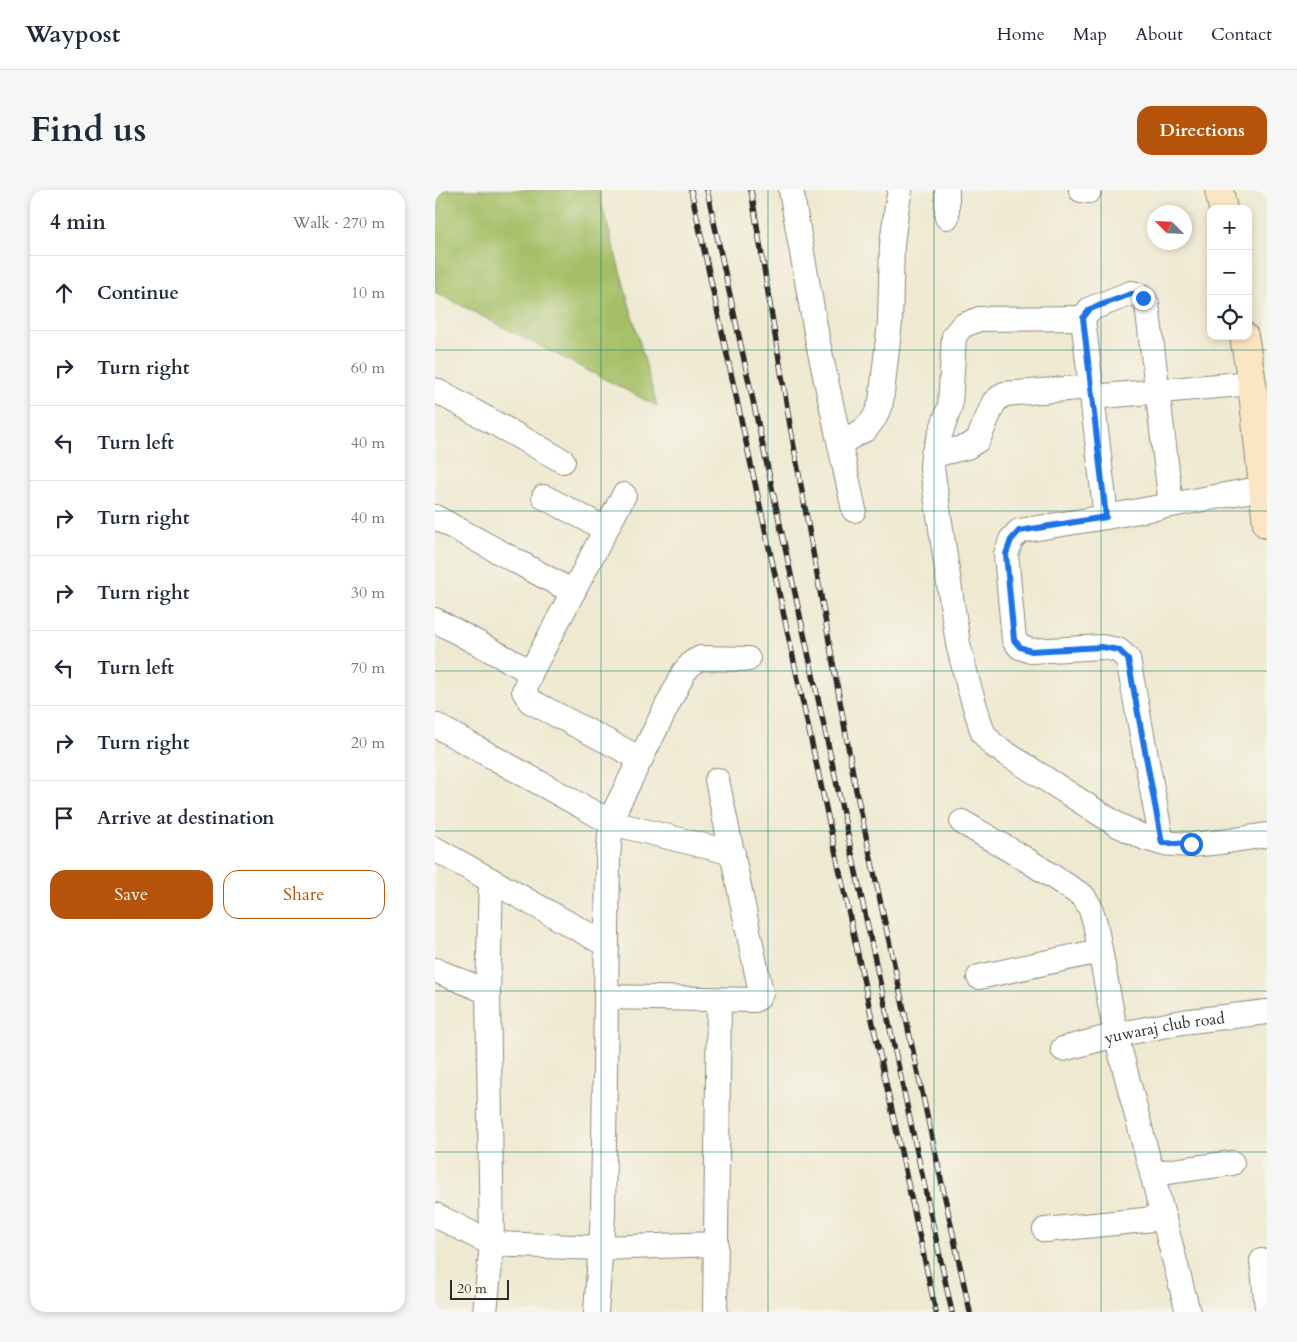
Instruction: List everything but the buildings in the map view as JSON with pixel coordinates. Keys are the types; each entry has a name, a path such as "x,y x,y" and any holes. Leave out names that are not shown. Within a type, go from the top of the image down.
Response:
{"main road":[{"path":"1219,190 1222,205"},
{"path":"1245,340 1252,383 1267,524"}],"street":[{"path":"840,443 866,429 875,417 881,402 890,322 893,244 900,190"},
{"path":"947,190 947,217"},
{"path":"794,191 818,343 854,510"},
{"path":"1106,517 1083,318 1090,309 1131,294 1138,294 1147,304 1171,505"},
{"path":"1083,318 979,319 962,326 954,336 950,406 933,455 932,468 957,644 983,733 993,745 1116,824 1145,838 1162,843 1191,844 1221,842 1267,835"},
{"path":"933,455 967,447 979,440 993,402 1004,394 1157,391 1252,383"},
{"path":"435,390 563,461"},
{"path":"1162,843 1128,659 1119,650 1102,647 1031,651 1020,647 1014,640 1006,554 1011,540 1019,531 1263,488"},
{"path":"624,494 531,672 524,691 530,701 641,758"},
{"path":"543,497 606,529"},
{"path":"435,517 573,592"},
{"path":"435,620 531,672"},
{"path":"596,1312 603,1215 608,859 614,812 683,672 693,662 701,658 748,659"},
{"path":"435,725 612,823 733,853"},
{"path":"606,998 754,1000 761,993 717,780"},
{"path":"962,822 1083,896 1090,907 1095,923 1117,1035 1188,1312"},
{"path":"435,849 607,945"},
{"path":"485,1312 492,1244 488,992 491,880"},
{"path":"979,977 1100,951"},
{"path":"435,970 488,992"},
{"path":"715,1312 719,1000"},
{"name":"yuwaraj club road","path":"1063,1049 1117,1035 1181,1022 1267,1012"},
{"path":"1152,1174 1232,1163"},
{"path":"435,1215 492,1244 601,1248 716,1244"},
{"path":"1045,1230 1164,1218"},
{"path":"1262,1261 1267,1307"}],"green space":[{"path":"435,190 598,190 657,406 435,292"}],"railway":[{"path":"691,190 936,1312"},
{"path":"707,190 952,1312"},
{"path":"751,190 790,425 856,790 970,1312"}],"route":[{"path":"1143,298 1138,294 1131,294 1090,309 1083,318 1106,517 1019,531 1011,540 1006,554 1014,640 1020,647 1031,651 1102,647 1119,650 1128,659 1162,843 1191,844"}]}
